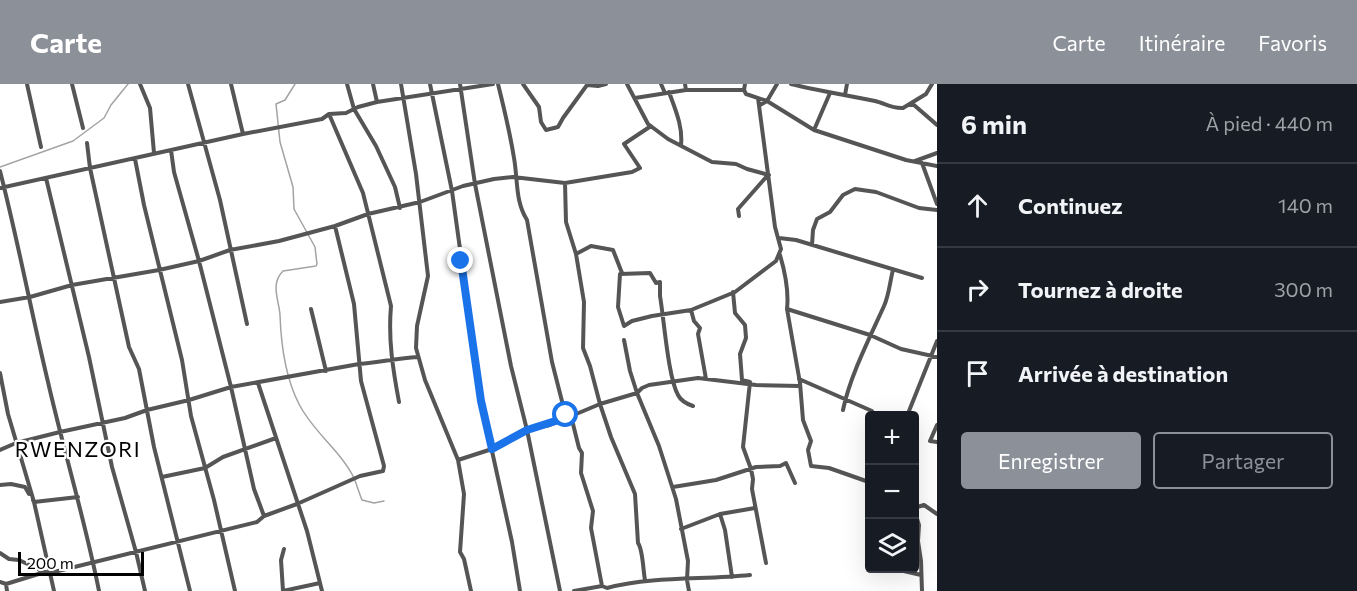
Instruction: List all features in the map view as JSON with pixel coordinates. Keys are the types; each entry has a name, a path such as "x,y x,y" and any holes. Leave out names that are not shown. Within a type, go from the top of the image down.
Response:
{"street":[{"path":"27,84 40,147"},
{"path":"72,84 83,128"},
{"path":"140,84 150,108 154,154"},
{"path":"188,84 220,200 247,324"},
{"path":"231,84 243,134"},
{"path":"346,84 354,109 376,146 395,187 400,208"},
{"path":"373,84 377,102"},
{"path":"401,84 420,202 428,276 417,326 417,357 458,460 464,494 460,552 464,559 471,591"},
{"path":"430,84 452,191 481,401 512,542 520,591"},
{"path":"2,188 203,142 322,119 329,114 346,112 377,102 404,99 460,87 493,84"},
{"path":"498,84 516,172 517,200 527,220 552,362 568,417 573,424 582,453 581,473 592,511 591,528 606,588"},
{"path":"523,84 539,107 541,122 546,130 558,127 562,118 587,85 606,84"},
{"path":"627,84 640,111 651,126 668,139 712,162 736,164 769,175"},
{"path":"661,84 667,92 679,122 681,145"},
{"path":"685,84 686,90"},
{"path":"745,84 746,94 767,101 814,130 915,162 923,161 937,153"},
{"path":"760,105 767,101 777,84"},
{"path":"791,84 878,102 898,109 926,94 932,84"},
{"path":"845,95 848,84"},
{"path":"460,87 511,366 527,430 560,591"},
{"path":"635,98 686,90 744,90"},
{"path":"814,130 830,93"},
{"path":"576,254 591,246 613,250 622,273 620,274 618,307 624,326 632,321 691,310 745,285 776,261 781,249 775,227 759,98"},
{"path":"908,105 914,105 937,125"},
{"path":"329,114 359,182 391,306 390,358 399,402"},
{"path":"0,302 30,297 72,285 200,261 230,250 279,241 335,226 368,214 400,208 463,186 515,177 565,183 632,172 640,168 624,144 651,126"},
{"path":"87,143 90,168 129,347 139,369 190,591"},
{"path":"171,150 174,172 200,261 231,387 244,451 264,516"},
{"path":"135,159 235,591"},
{"path":"923,161 937,166"},
{"path":"923,161 937,204"},
{"path":"0,171 2,188 30,297 35,329 78,497 99,591"},
{"path":"739,216 738,209 769,175"},
{"path":"46,178 104,422 112,467 145,591"},
{"path":"565,183 566,222 576,254 584,302 583,348 611,437 634,494 638,543 641,548 640,556 645,580"},
{"path":"813,245 813,230 817,219 830,212 843,195 855,189 876,192 919,208 937,210"},
{"path":"3,583 257,522 264,516 357,477 383,471 366,404 359,364 354,304 335,226"},
{"path":"779,238 796,240 922,278"},
{"path":"780,254 785,274 787,309 800,386 802,420 811,441 808,450 811,466 829,468 865,481"},
{"path":"843,410 845,399 870,335 885,304 893,270"},
{"path":"620,274 650,273 656,283 660,282 660,296 674,383 678,397 686,404 693,406"},
{"path":"733,291 735,314 745,325 746,338 740,354 742,380 750,384"},
{"path":"311,309 326,371"},
{"path":"787,309 870,335 901,349 937,357"},
{"path":"691,310 699,328 706,379"},
{"path":"624,340 637,393 673,487 688,561 689,591"},
{"path":"909,411 937,341"},
{"path":"0,450 16,443 125,418 231,387 375,363 390,358 417,357"},
{"path":"0,373 16,443 34,502 47,573 54,591"},
{"path":"458,460 492,449 527,430 637,393 649,385 698,378 750,384 800,386"},
{"path":"799,379 872,411"},
{"path":"258,383 307,531 322,591"},
{"path":"750,384 743,447 751,469 755,508 766,563"},
{"path":"937,425 930,441 937,442"},
{"path":"162,477 205,468 223,457 277,438"},
{"path":"673,487 716,480 751,469 786,463 795,483"},
{"path":"0,485 11,484 25,487 34,502"},
{"path":"34,502 78,497"},
{"path":"919,507 924,505 937,514"},
{"path":"681,529 720,514 755,508"},
{"path":"720,514 725,530 732,577"},
{"path":"918,519 922,591"},
{"path":"284,549 281,560 283,591 320,583"},
{"path":"0,553 9,559 20,560 47,573"},
{"path":"912,573 921,575"},
{"path":"574,591 606,588 645,580 687,580 750,575"},
{"path":"0,577 8,591"}],"waterway":[{"path":"0,167 73,141 104,118 128,84"},
{"path":"295,84 285,100 276,104 280,142 293,187 294,209 315,247 317,264 283,271 277,281 276,292 285,360 290,383 299,404 312,424 348,468 362,500 374,503 384,501"}],"district":[{"name":"RWENZORI","path":"78,448"}],"route":[{"path":"461,261 481,401 492,449 527,430 568,417 566,415"}]}
